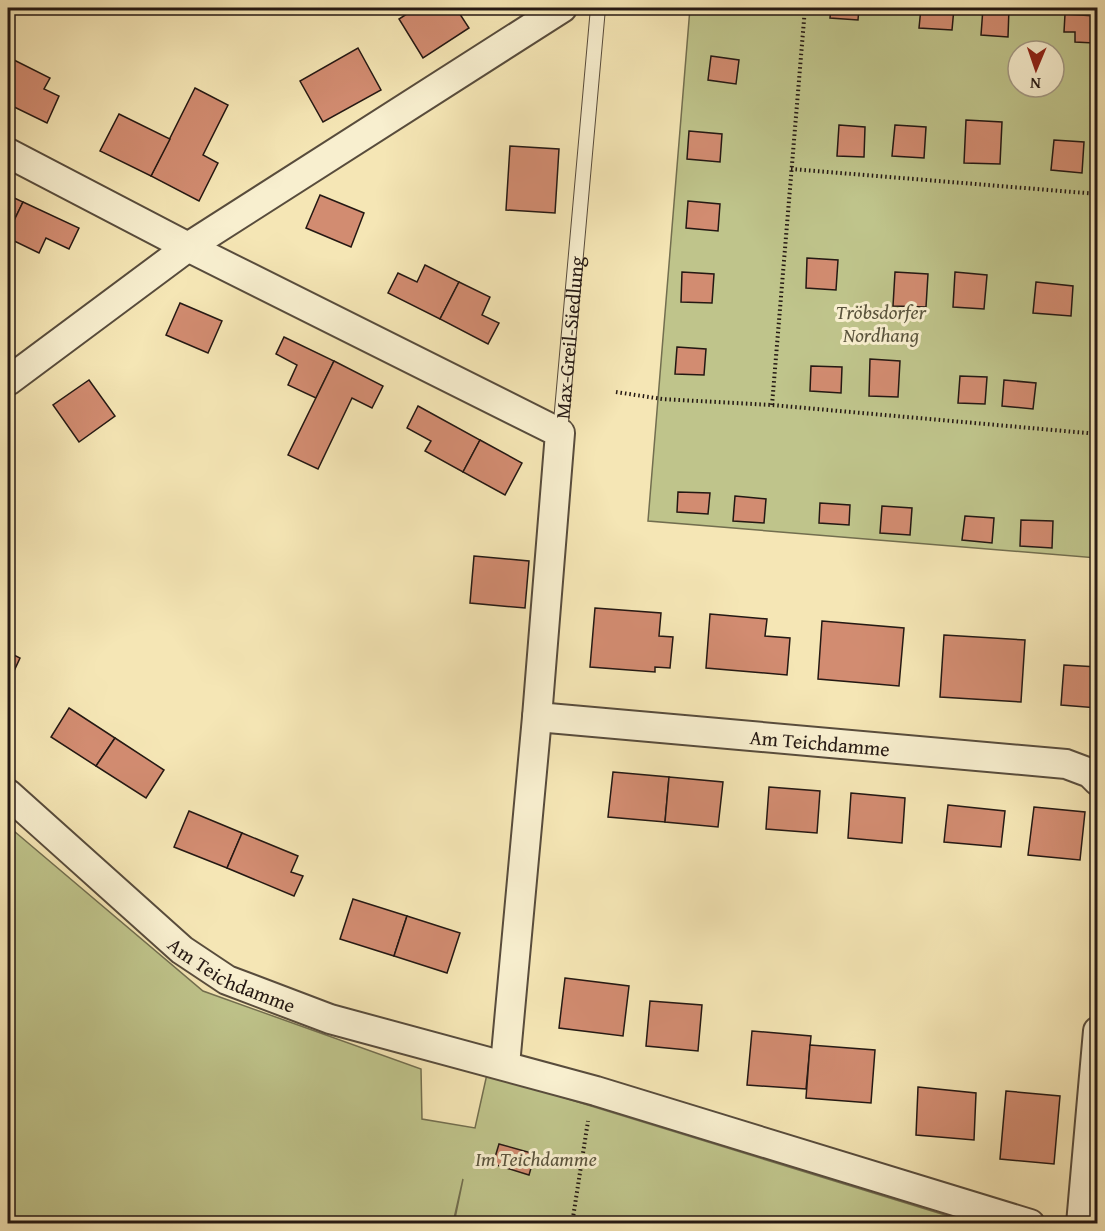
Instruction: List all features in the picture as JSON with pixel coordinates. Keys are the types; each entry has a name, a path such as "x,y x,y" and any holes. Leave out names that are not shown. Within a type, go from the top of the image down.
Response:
{"street":[{"path":"8,381 188,247 562,8"},
{"name":"Max-Greil-Siedlung","path":"8,153 188,247 560,433"},
{"path":"504,1065 537,717 560,433"},
{"name":"Am Teichdamme","path":"537,717 1066,764 1090,773 1098,781"},
{"name":"Am Teichdamme","path":"8,794 182,950 227,980 330,1019 596,1091 1030,1224"},
{"path":"1081,1224 1098,1030"}],"lane":[{"name":"Max-Greil-Siedlung","path":"560,433 598,8"}],"path":[{"path":"772,405 805,8"},
{"path":"791,169 1098,194"},
{"path":"616,392 662,399 772,405 1098,434"},
{"path":"572,1224 587,1124"}],"green space":[{"name":"Tröbsdorfer Nordhang","path":"690,8 1097,8 1097,558 648,521"},
{"name":"Im Teichdamme","path":"8,826 203,991 421,1069 422,1119 475,1128 487,1074 971,1223 454,1223 463,1179 453,1223 8,1223"}],"building":[{"path":"416,8 456,8 469,28 423,58 399,19"},
{"path":"721,8 747,8 746,14 721,13"},
{"path":"831,8 859,8 858,20 830,18"},
{"path":"921,8 954,8 952,30 919,28"},
{"path":"983,8 1009,8 1008,37 981,35"},
{"path":"1065,14 1095,16 1094,43 1075,42 1075,32 1064,32"},
{"path":"358,48 381,90 323,122 300,81"},
{"path":"711,56 739,60 736,84 708,80"},
{"path":"14,60 50,78 44,89 59,96 47,123 8,104 8,73"},
{"path":"195,88 228,105 203,155 218,163 199,201 151,176"},
{"path":"119,114 170,139 151,176 100,151"},
{"path":"966,120 1002,122 1000,164 964,163"},
{"path":"839,125 865,127 864,157 837,156"},
{"path":"895,125 926,127 924,158 892,156"},
{"path":"689,131 722,134 720,162 687,159"},
{"path":"1054,140 1084,142 1082,173 1051,170"},
{"path":"510,146 559,149 555,213 506,210"},
{"path":"8,195 23,202 8,233"},
{"path":"320,195 364,213 351,247 306,228"},
{"path":"688,201 720,204 718,231 686,228"},
{"path":"23,202 79,228 69,249 46,238 39,253 8,238 8,233"},
{"path":"807,258 838,260 836,290 806,288"},
{"path":"425,265 459,282 440,319 388,293 398,273 417,282"},
{"path":"682,272 714,274 712,303 681,302"},
{"path":"895,272 928,274 926,307 893,306"},
{"path":"955,272 987,275 984,309 953,307"},
{"path":"459,282 490,297 482,315 499,323 488,344 440,319"},
{"path":"1036,282 1073,286 1071,316 1033,313"},
{"path":"180,303 222,321 208,353 166,335"},
{"path":"284,337 334,361 316,398 288,385 297,365 276,354"},
{"path":"677,347 706,349 704,375 675,374"},
{"path":"870,359 900,361 898,397 869,396"},
{"path":"334,361 383,386 372,408 352,398 318,469 288,455"},
{"path":"811,366 842,367 841,393 810,391"},
{"path":"960,376 987,377 985,404 958,403"},
{"path":"89,380 115,416 79,442 53,405"},
{"path":"1004,380 1036,383 1033,409 1002,406"},
{"path":"418,406 480,440 463,472 425,451 431,441 407,428"},
{"path":"480,440 522,463 505,495 463,472"},
{"path":"678,492 710,493 708,514 677,512"},
{"path":"735,496 766,499 764,523 733,521"},
{"path":"820,503 850,505 849,525 819,523"},
{"path":"882,506 912,508 910,535 880,533"},
{"path":"965,516 994,518 992,543 962,540"},
{"path":"1021,520 1053,521 1052,548 1020,546"},
{"path":"474,556 529,561 525,608 470,603"},
{"path":"595,608 661,613 659,636 673,637 670,668 655,667 655,672 590,667"},
{"path":"710,614 767,619 765,636 790,638 787,675 706,668"},
{"path":"822,621 904,628 899,686 818,679"},
{"path":"944,635 1025,640 1021,702 940,697"},
{"path":"8,652 20,658 8,684"},
{"path":"1064,665 1098,667 1098,708 1061,705"},
{"path":"69,708 115,738 96,766 51,737"},
{"path":"115,738 164,770 146,798 96,766"},
{"path":"613,772 669,777 665,822 608,817"},
{"path":"669,777 723,782 718,827 665,822"},
{"path":"769,787 820,791 817,833 766,829"},
{"path":"851,793 905,798 902,843 848,838"},
{"path":"948,805 1005,811 1001,847 944,842"},
{"path":"1034,807 1085,812 1080,860 1028,855"},
{"path":"189,811 242,833 227,868 174,847"},
{"path":"242,833 298,856 291,872 303,876 294,896 227,868"},
{"path":"353,899 407,916 394,956 340,939"},
{"path":"407,916 460,933 447,973 394,956"},
{"path":"565,978 629,986 623,1036 559,1028"},
{"path":"650,1001 702,1005 698,1051 646,1046"},
{"path":"752,1031 811,1036 806,1089 747,1085"},
{"path":"810,1045 875,1050 871,1103 806,1098"},
{"path":"918,1087 976,1093 974,1140 916,1135"},
{"path":"1006,1091 1060,1096 1054,1164 1000,1159"},
{"path":"499,1144 535,1154 529,1175 493,1164"},
{"path":"481,1217 506,1224 479,1224"}]}
